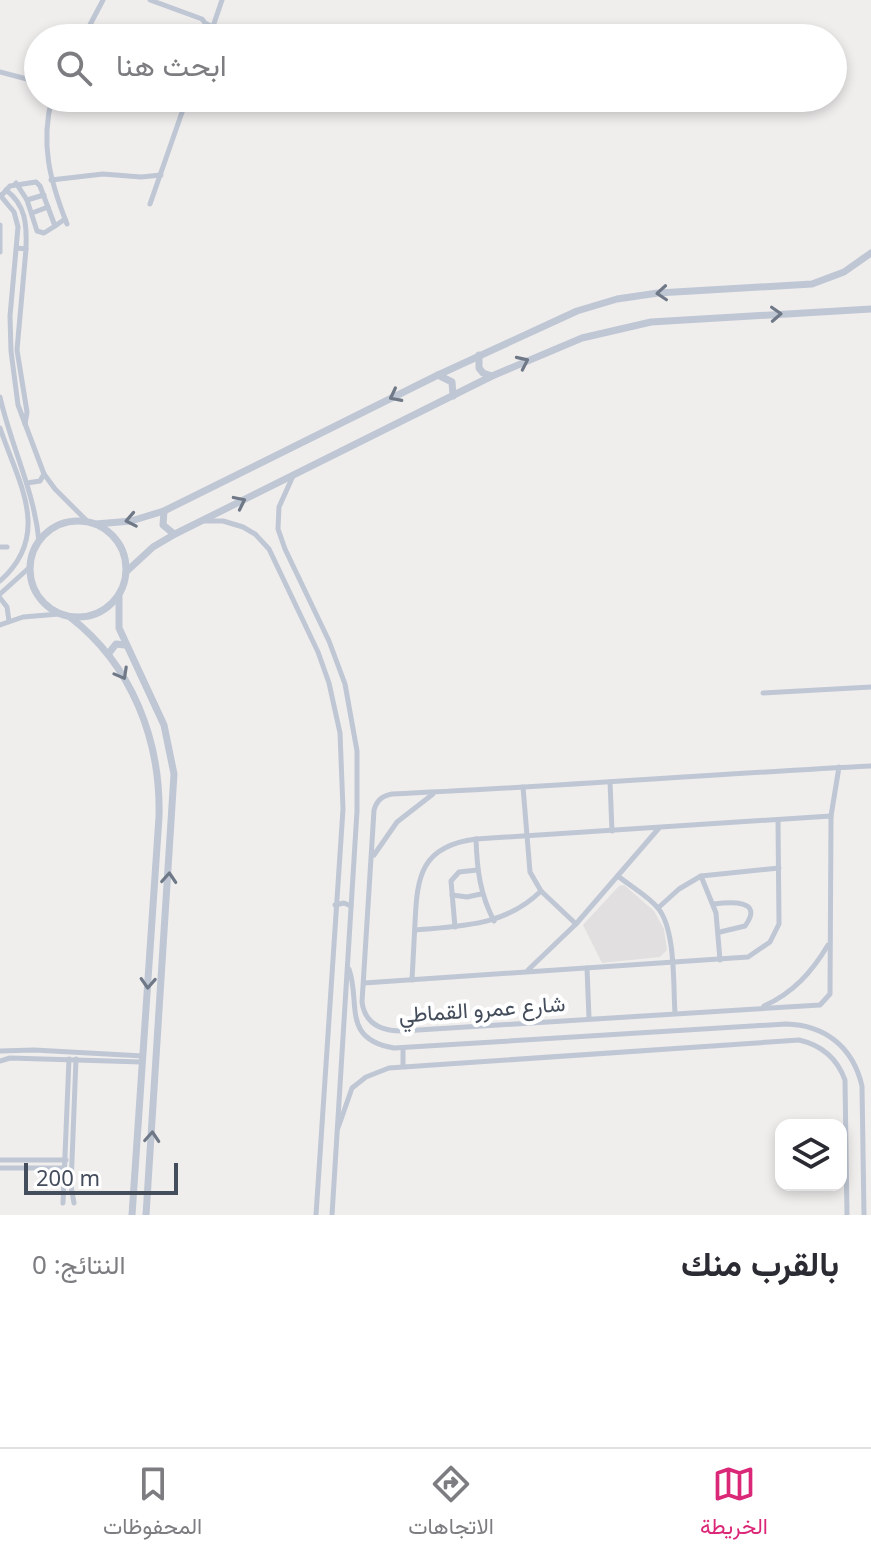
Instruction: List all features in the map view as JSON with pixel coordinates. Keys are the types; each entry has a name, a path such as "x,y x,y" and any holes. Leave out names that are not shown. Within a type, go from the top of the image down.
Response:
{"street":[{"path":"90,24 103,0"},
{"path":"150,0 202,19 207,24"},
{"path":"214,24 222,0"},
{"path":"202,19 206,16 216,18"},
{"path":"0,72 24,78"},
{"path":"16,183 27,200 35,227 40,233 66,222 51,180 46,131 49,112"},
{"path":"150,204 182,112"},
{"path":"51,180 103,174 161,175"},
{"path":"141,177 155,189"},
{"path":"1,194 16,183 36,182 55,226"},
{"path":"1,194 14,212 18,227 10,316 18,405 44,474 55,489 92,523 110,533 119,544 127,571"},
{"path":"1,194 23,210 27,231 17,350 27,412 25,425"},
{"path":"27,200 44,195"},
{"path":"32,213 48,207"},
{"path":"0,225 0,252"},
{"path":"17,248 26,249"},
{"path":"119,595 106,609 89,616 59,614 37,595 31,582 32,553 53,528 70,522 131,521 164,511 479,355 558,318 597,304 658,293 812,284 844,272 871,253"},
{"path":"146,1215 174,800 173,761 159,711 125,645 118,619 119,595 127,571 153,547 175,534 492,376 575,340 641,323 871,309"},
{"path":"479,355 479,368 485,375 492,376"},
{"path":"438,375 452,382 453,396"},
{"path":"0,397 5,441"},
{"path":"0,428 27,483 35,508 39,541"},
{"path":"0,461 15,460"},
{"path":"0,581 20,557 28,532 28,510 15,460"},
{"path":"27,483 40,481 44,474"},
{"path":"293,476 282,496 278,529 329,641 352,715 358,771 332,1211 323,1211 317,1206"},
{"path":"164,511 163,525 175,534"},
{"path":"201,521 223,521 243,527 260,539 273,555 318,652 337,715 344,794 316,1215"},
{"path":"273,555 277,549 285,549"},
{"path":"9,621 7,607 0,596 30,567"},
{"path":"0,625 59,614"},
{"path":"70,617 89,631 109,653 138,704 157,762 159,811 132,1215"},
{"path":"109,653 114,645 125,645"},
{"path":"763,693 871,687"},
{"name":"شارع عمرو القماطي","path":"839,767 831,816 830,994 825,1003 385,1030 366,1017 362,1002 374,810 380,799 392,794 839,767 871,766"},
{"path":"610,782 612,831"},
{"path":"523,787 530,872 541,891 576,924"},
{"name":"شارع عمرو القماطي","path":"372,860 397,822 415,805 437,792"},
{"path":"412,980 418,882 426,864 442,849 476,839 831,816"},
{"path":"364,983 720,960 756,953 774,937 780,918 778,820"},
{"path":"526,972 576,924 660,827"},
{"path":"476,839 481,894 494,921"},
{"path":"658,908 679,889 701,876 779,868"},
{"path":"455,927 451,881 456,874 477,870"},
{"path":"618,876 658,908 668,935 675,1013"},
{"path":"701,876 714,904 720,932 720,960"},
{"path":"337,883 346,888 353,885"},
{"path":"415,930 494,921 520,909 541,891"},
{"path":"452,895 467,897 481,894"},
{"path":"714,904 740,902 750,912 745,926 720,932"},
{"path":"335,905 344,903 351,906"},
{"path":"152,920 159,923 166,921"},
{"path":"150,944 165,943"},
{"name":"شارع عمرو القماطي","path":"762,1007 803,980 829,944"},
{"path":"348,965 352,977 353,1011 362,1030 379,1044 403,1049 786,1024 816,1029 841,1045 853,1060 860,1077 864,1215"},
{"path":"587,968 589,1018"},
{"path":"337,1129 348,1096 356,1084 377,1071 403,1065 786,1040 811,1043 834,1060 846,1086 847,1215"},
{"path":"403,1049 403,1065"},
{"path":"0,1051 34,1050 113,1058"},
{"path":"0,1061 10,1058 142,1059"},
{"path":"72,1059 65,1168 74,1203"},
{"path":"63,1203 68,1180 72,1059"},
{"path":"0,1160 66,1160"},
{"path":"0,1168 65,1168"}],"shaded area":[{"path":"624,885 654,911 664,929 667,950 660,957 602,963 583,925 619,886"}]}
